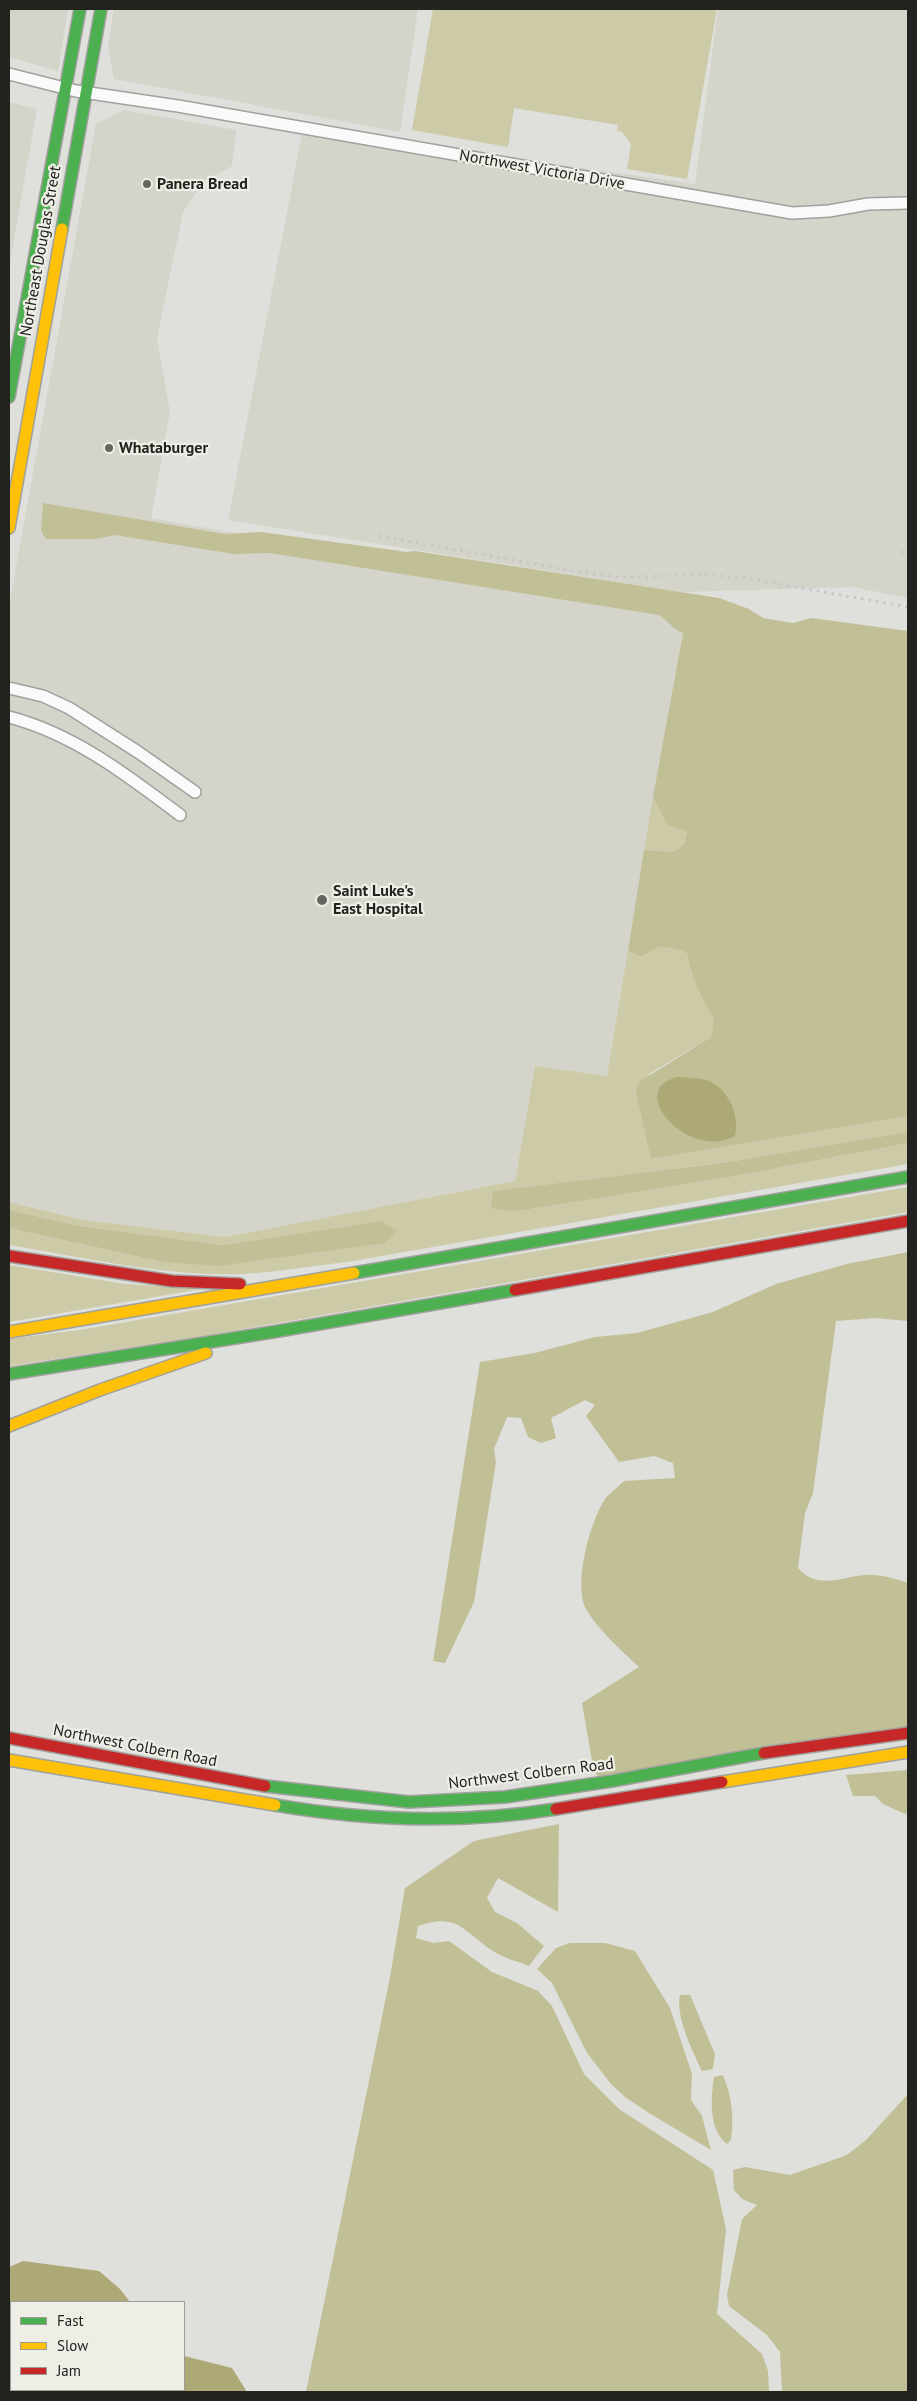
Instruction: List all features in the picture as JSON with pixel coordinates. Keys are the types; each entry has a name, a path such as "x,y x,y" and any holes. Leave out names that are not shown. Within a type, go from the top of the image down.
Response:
{"main road":[{"name":"Northeast Douglas Street","path":"9,397 67,89 80,9"},
{"name":"Northeast Douglas Street","path":"9,528 101,9"},
{"path":"9,1332 908,1177"},
{"path":"9,1374 273,1332 908,1221"},
{"path":"9,1256 172,1280 232,1284 319,1279"},
{"path":"9,1426 184,1360 273,1332"},
{"name":"Northwest Colbern Road","path":"9,1738 254,1784 409,1802 504,1797 612,1781 757,1754 908,1733"},
{"path":"9,1760 321,1813 375,1818 439,1819 524,1814 908,1752"},
{"path":"375,1818 376,1799"}],"street":[{"name":"Northwest Victoria Drive","path":"9,74 86,93 178,106 794,213 829,211 868,204 908,203"},
{"path":"9,688 43,696 69,708 138,752 195,792"},
{"path":"9,717 42,726 70,739 121,770 180,815"}],"shaded area":[{"path":"9,9 68,9 58,71 9,57"},
{"path":"114,9 418,9 400,132 114,79 108,47"},
{"path":"433,9 717,9 687,179 627,169 631,144 622,132 617,131 618,125 514,108 508,147 412,130"},
{"path":"718,9 908,9 908,598 853,587 680,592 228,520 303,129 695,184"},
{"path":"9,102 37,109 9,268"},
{"name":"Saint Luke's East Hospital","path":"124,110 236,130 232,166 204,182 183,212 157,338 170,412 151,518 686,614 607,1076 535,1066 515,1181 225,1237 83,1220 9,1202 9,606 96,124"},
{"path":"43,503 225,534 261,532 407,552 415,551 719,598 749,609 763,618 793,623 811,618 908,631 908,1116 651,1159 636,1092 639,1082 711,1037 714,1019 697,987 687,953 674,948 663,947 641,957 628,951 644,850 674,852 684,844 687,832 667,824 653,797 683,633 662,617 270,553 234,554 115,535 95,539 46,539 41,531"},
{"path":"653,797 667,823 687,832 684,844 674,852 644,850"},
{"path":"670,946 687,953 697,987 714,1019 711,1037 649,1074 651,1159 908,1116 908,1132 729,1162 493,1191 492,1208 512,1212 730,1177 908,1143 908,1164 347,1262 264,1272 230,1274 187,1273 111,1263 9,1245 9,1228 163,1262 381,1221 223,1245 79,1226 9,1210 9,1202 83,1220 225,1237 515,1181 535,1066 607,1076 628,951 641,957 651,949"},
{"path":"678,1077 706,1080 721,1089 734,1111 736,1119 735,1136 717,1141 699,1139 683,1132 669,1121 660,1108 657,1095 663,1084"},
{"path":"908,1132 908,1143 730,1177 512,1212 491,1208 493,1191 729,1162"},
{"path":"908,1187 908,1212 204,1336 9,1366 9,1339 80,1330"},
{"path":"9,1210 79,1226 223,1245 381,1221 397,1231 384,1243 218,1266 163,1262 9,1228"},
{"path":"908,1252 908,1321 875,1318 836,1321 813,1493 805,1513 798,1568 805,1575 813,1579 830,1580 876,1575 908,1583 908,1728 598,1776 594,1772 582,1703 639,1667 602,1631 585,1607 581,1582 589,1536 599,1509 605,1499 624,1481 675,1478 673,1463 654,1456 619,1462 586,1416 595,1405 585,1400 551,1418 556,1438 541,1443 528,1437 521,1418 507,1417 494,1449 496,1462 474,1602 445,1663 433,1661 480,1362 535,1353 595,1337 637,1333 713,1312 776,1284 847,1264"},
{"path":"9,1265 125,1284 201,1289 9,1322"},
{"path":"908,1770 908,1813 905,1814 883,1804 875,1796 853,1796 846,1775"},
{"path":"559,1824 558,1912 498,1878 487,1898 495,1912 517,1923 544,1946 529,1966 497,1953 451,1922 431,1922 418,1926 416,1938 433,1943 449,1941 492,1972 538,1991 552,2006 584,2074 619,2109 713,2170 726,2229 717,2314 762,2354 768,2371 769,2392 306,2392 390,1977 405,1888 474,1841"},
{"path":"570,1943 605,1943 635,1951 670,2008 692,2074 691,2100 702,2116 711,2150 625,2097 611,2084 587,2053 552,1983 537,1969 556,1948"},
{"path":"680,1995 690,1995 715,2054 713,2069 702,2071 694,2054 682,2023 679,2004"},
{"path":"723,2075 730,2099 732,2115 731,2140 727,2144 717,2130 712,2113 714,2077"},
{"path":"908,2094 908,2392 782,2392 780,2352 767,2335 729,2306 727,2295 742,2219 757,2205 742,2199 734,2190 733,2170 745,2167 790,2175 847,2155 866,2140"},
{"path":"23,2261 99,2271 120,2289 129,2301 10,2301 10,2305 9,2267"},
{"path":"185,2356 232,2368 247,2392 106,2391 185,2391"}],"railway":[{"path":"379,536 580,572 618,577 706,575 746,578 908,607"},
{"path":"901,552 908,553"}],"traffic: fast":[{"path":"9,397 80,9"},
{"path":"62,229 101,9"},
{"path":"354,1273 908,1177"},
{"path":"9,1374 273,1332 515,1290"},
{"path":"265,1786 409,1802 505,1797 612,1781 764,1753"},
{"path":"275,1805 345,1814 416,1819 486,1817 556,1809"}],"traffic: slow":[{"path":"9,528 62,229"},
{"path":"9,1332 354,1273"},
{"path":"9,1426 100,1390 206,1353"},
{"path":"722,1782 908,1752"},
{"path":"9,1760 275,1805"}],"traffic: jam":[{"path":"515,1290 908,1221"},
{"path":"9,1256 172,1281 240,1284"},
{"path":"764,1753 908,1733"},
{"path":"9,1738 265,1786"},
{"path":"556,1809 722,1782"}],"place":[{"name":"Panera Bread","path":"147,184"},
{"name":"Whataburger","path":"109,448"},
{"name":"Saint Luke's East Hospital","path":"322,900"}]}
